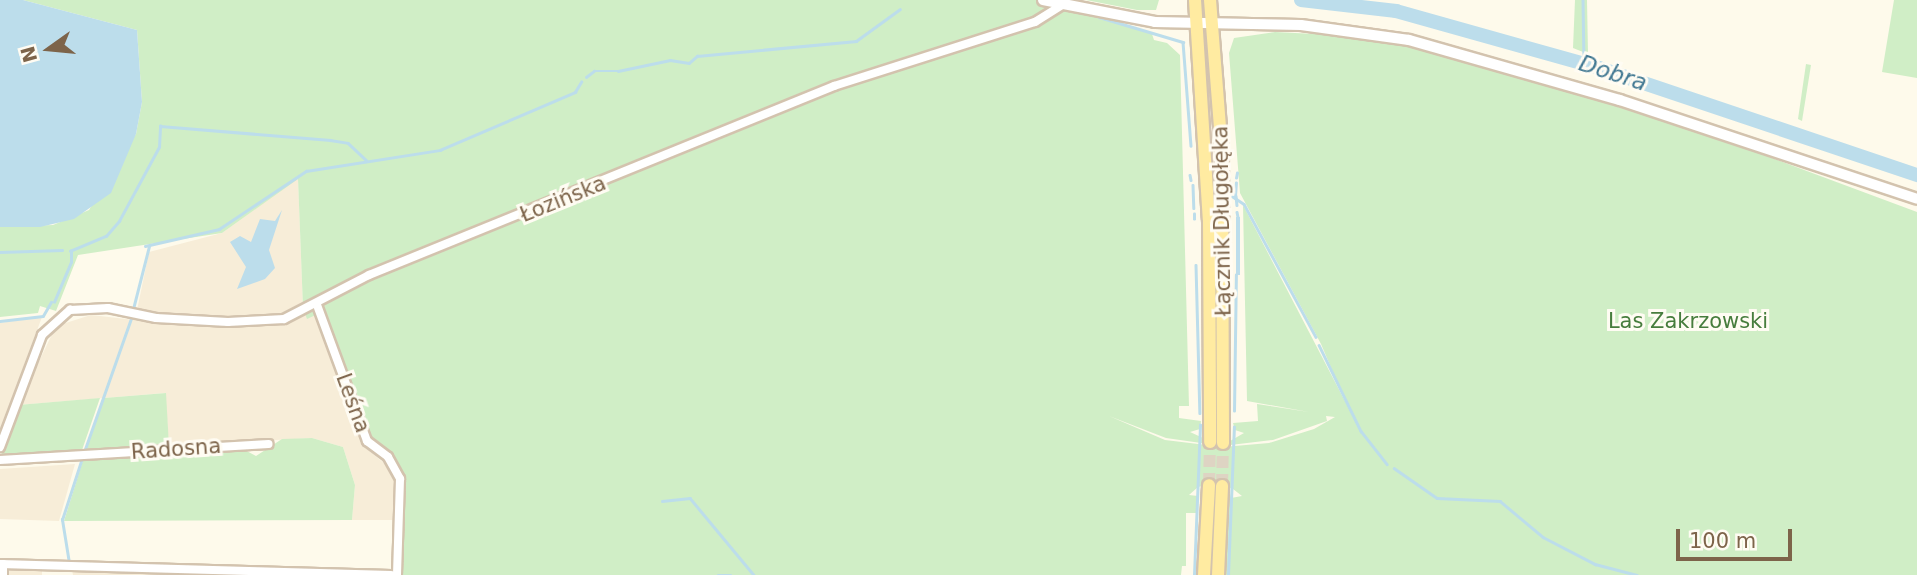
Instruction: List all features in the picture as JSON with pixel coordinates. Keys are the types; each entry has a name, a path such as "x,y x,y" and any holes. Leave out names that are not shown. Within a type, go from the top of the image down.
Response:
{"main road":[{"name":"Łącznik Długołęka","path":"1195,2 1209,220 1210,442"},
{"name":"Łącznik Długołęka","path":"1211,3 1223,194 1223,443"},
{"path":"1204,575 1215,485 1218,575"}],"street":[{"path":"1043,0 1155,22 1310,25 1409,40 1620,100 1917,199"},
{"name":"Łozińska","path":"2,435 42,335 52,322 84,307 156,318 273,321 317,305 369,275 834,86 1035,22 1065,3"},
{"name":"Leśna","path":"317,305 367,441 388,457 400,479 397,575"},
{"path":"0,447 2,435"},
{"name":"Radosna","path":"0,460 269,444"},
{"path":"3,575 2,564 391,575"}],"shaded area":[{"path":"298,178 303,308 318,314 368,450 396,473 396,520 352,520 355,485 343,447 312,438 169,446 165,393 18,405 56,326 91,315 135,320 149,252 222,233"},
{"path":"42,317 24,365 0,437 0,323"},
{"path":"75,464 59,521 0,519 0,469"},
{"path":"8,568 42,570 42,575 5,575"},
{"path":"72,570 136,572 222,575 73,575"}],"green space":[{"name":"Las Zakrzowski","path":"23,0 1073,0 1071,12 1108,19 1152,34 1154,40 1167,43 1180,55 1189,406 1179,406 1179,418 1201,421 1200,429 1190,432 1214,443 1230,441 1244,433 1235,430 1233,423 1258,421 1257,404 1309,412 1247,401 1243,205 1347,405 1321,344 1240,193 1229,53 1234,38 1275,32 1355,36 1434,52 1541,83 1721,139 1917,212 1917,575 1224,575 1229,490 1231,498 1242,496 1233,489 1214,483 1198,487 1189,495 1198,496 1196,513 1186,513 1186,566 1182,566 1181,575 401,575 399,468 393,457 369,439 322,312 307,319 303,308 298,179 222,233 78,255 56,311 40,306 38,313 0,317 0,227 53,225 89,210 136,134 142,102 137,30","holes":["1109,416 1166,438 1222,446 1273,440 1327,421 1326,416 1335,417 1314,429 1269,443 1223,447 1165,440"]},
{"path":"1086,0 1159,0 1156,10 1137,10"},
{"path":"1575,0 1587,0 1588,54 1573,48"},
{"path":"1894,0 1917,0 1917,78 1882,72"},
{"path":"1806,64 1811,65 1802,121 1798,119"},
{"path":"166,393 169,446 85,452 104,398"},
{"path":"100,398 81,453 0,458 18,405"},
{"path":"312,438 343,447 355,485 352,520 64,521 84,457 241,448 256,456 282,439"}],"water":[{"path":"0,0 23,0 137,30 142,102 136,134 111,193 74,219 40,227 0,227"},
{"path":"282,210 269,250 275,268 265,279 237,289 246,267 230,242 240,236 251,242 260,219 275,221"},
{"path":"1236,217 1240,217 1240,275 1236,275"}],"waterway":[{"name":"Dobra","path":"1301,0 1396,11 1599,68 1917,175"},
{"path":"1583,0 1584,64"},
{"path":"586,77 594,71 618,71 670,60 689,63 697,56 856,41 900,9"},
{"path":"1099,17 1183,42 1191,146"},
{"path":"145,246 219,229 306,171 440,150 575,92 581,82"},
{"path":"70,251 106,236 119,221 159,147 160,126 330,140 348,143 366,160"},
{"path":"1236,178 1237,173"},
{"path":"1190,175 1191,180"},
{"path":"1235,196 1236,183"},
{"path":"1193,185 1194,208"},
{"path":"1232,196 1244,204 1316,337"},
{"path":"1236,196 1237,205"},
{"path":"1237,212 1238,217"},
{"path":"1194,214 1194,219"},
{"path":"133,309 149,246"},
{"path":"0,252 62,250"},
{"path":"54,302 71,262 71,251"},
{"path":"1196,265 1200,413"},
{"path":"1234,411 1236,275"},
{"path":"0,321 43,316 51,302"},
{"path":"84,452 132,316"},
{"path":"1319,345 1361,431 1387,464"},
{"path":"1194,575 1200,425"},
{"path":"1228,575 1234,427"},
{"path":"69,563 62,520 82,458"},
{"path":"1394,468 1437,498 1500,501 1543,537 1595,564 1637,575"},
{"path":"662,501 690,498 754,575"},
{"path":"718,575 731,575"}],"tunnel":[{"path":"1209,485 1210,442"},
{"path":"1222,486 1223,443"}]}
